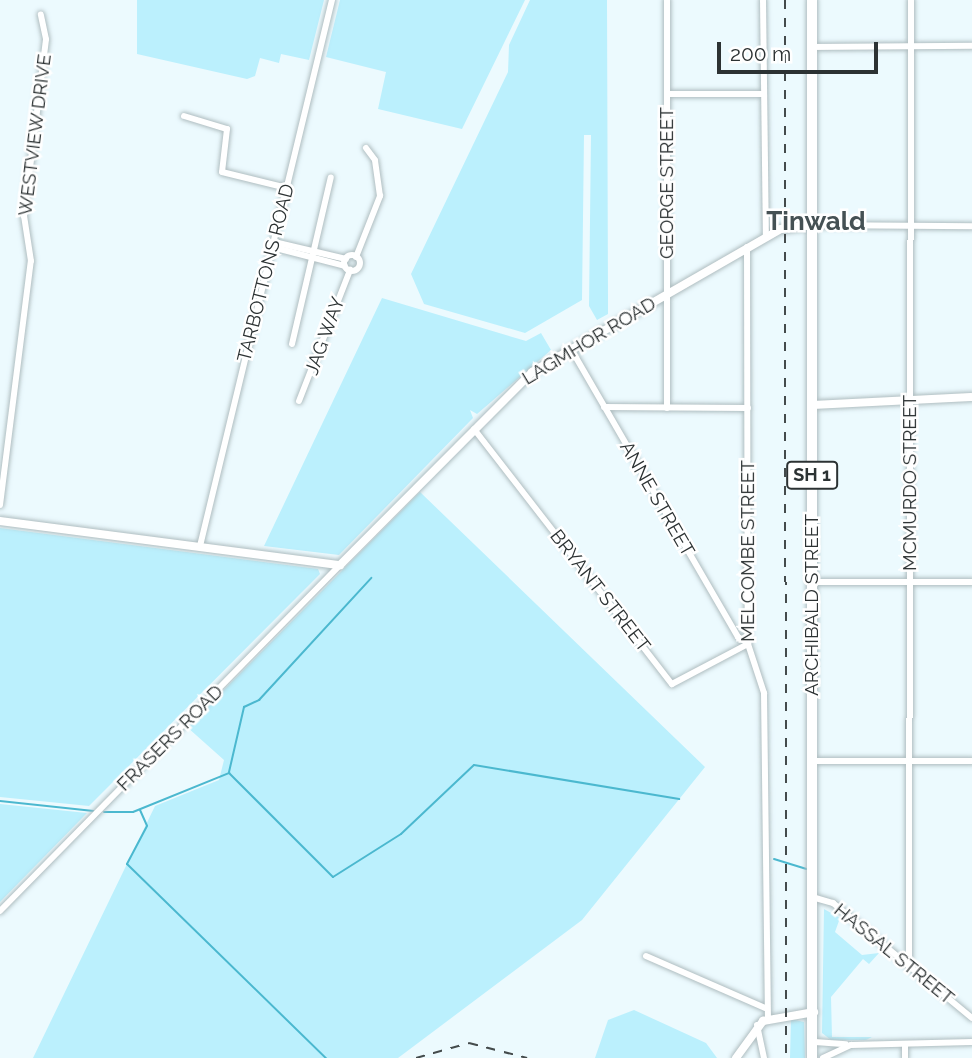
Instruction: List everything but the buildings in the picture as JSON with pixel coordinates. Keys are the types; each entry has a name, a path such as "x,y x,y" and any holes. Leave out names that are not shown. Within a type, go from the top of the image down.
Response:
{"highway":[{"name":"ARCHIBALD STREET","path":"812,0 812,897 815,1042 812,1058"},
{"name":"ARCHIBALD STREET","path":"815,1042 821,1058"}],"street":[{"name":"TARBOTTONS ROAD","path":"200,546 332,0"},
{"name":"GEORGE STREET","path":"667,0 667,408"},
{"path":"763,0 766,237"},
{"name":"MCMURDO STREET","path":"909,966 911,0"},
{"name":"WESTVIEW DRIVE","path":"0,505 31,261 24,216 47,39 41,15"},
{"path":"812,47 972,46"},
{"path":"667,94 763,94"},
{"path":"184,116 227,129 222,172 287,188"},
{"path":"273,245 347,265 356,257 380,196 375,160 366,148"},
{"path":"292,344 331,177"},
{"path":"812,225 972,226"},
{"name":"LAGMHOR ROAD","path":"340,565 523,379 747,247 766,237 812,225"},
{"name":"MELCOMBE STREET","path":"747,247 748,643 764,693 765,1008 768,1018"},
{"name":"JAG WAY","path":"299,401 347,265 359,266 356,257"},
{"name":"ANNE STREET","path":"572,349 738,637 748,643"},
{"path":"812,405 972,397"},
{"path":"604,407 748,408"},
{"name":"BRYANT STREET","path":"474,429 672,684 748,643"},
{"path":"0,521 340,565"},
{"name":"FRASERS ROAD","path":"0,911 340,565"},
{"path":"812,582 972,582"},
{"path":"812,761 972,761"},
{"name":"HASSAL STREET","path":"812,897 833,904 972,1018"},
{"path":"646,956 765,1008"},
{"path":"736,1058 757,1025 768,1018 814,1012"},
{"path":"757,1025 764,1058"},
{"path":"815,1042 851,1045 972,1042"},
{"path":"905,1044 905,1058"},
{"path":"821,1058 851,1045"}],"shaded area":[{"path":"137,0 324,0 309,60 281,54 279,63 260,58 255,76 247,79 137,54"},
{"path":"340,0 525,0 462,129 378,109 386,72 326,57"},
{"path":"530,0 607,0 608,314 597,320 589,306 591,135 584,135 582,300 525,333 424,304 411,274 508,72 509,45"},
{"path":"382,298 526,341 541,333 551,350 477,414 470,410 473,418 339,555 264,546"},
{"path":"420,492 705,767 582,920 398,1058 33,1058 155,806 219,780 224,760 187,727"},
{"path":"0,528 318,569 320,574 89,806 0,797"},
{"path":"0,804 87,813 0,902"},
{"path":"824,909 840,918 835,932 862,955 879,953 869,964 863,959 831,997 832,1037 872,1037 866,1040 831,1040 822,1033"},
{"path":"634,1010 706,1043 717,1058 595,1058 608,1020"},
{"path":"791,1019 804,1022 805,1058 790,1058"}],"waterway":[{"path":"229,772 244,707 259,700 371,578"},
{"path":"104,812 133,812 229,773 333,877 401,834 474,765 679,799"},
{"path":"0,801 93,811"},
{"path":"140,810 147,826 127,864 326,1058"},
{"path":"774,859 806,869"}],"railway":[{"path":"785,0 786,1058"},
{"path":"416,1058 469,1043 527,1058"}],"district":[{"name":"Tinwald","path":"816,222"}]}
